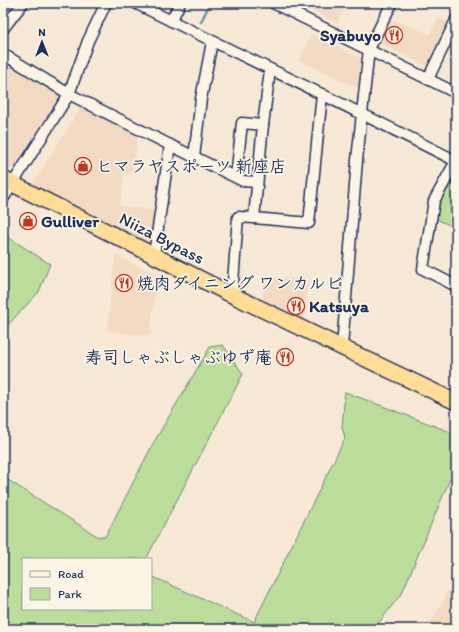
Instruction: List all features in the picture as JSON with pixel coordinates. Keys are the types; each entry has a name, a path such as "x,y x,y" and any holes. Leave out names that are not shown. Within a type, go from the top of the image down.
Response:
{"highway":[{"name":"Niiza Bypass","path":"6,189 154,255 232,295 456,402"},
{"name":"Niiza Bypass","path":"6,189 231,303 456,412"}],"street":[{"path":"3,29 23,3"},
{"path":"6,189 69,94 88,41 106,3"},
{"path":"135,3 212,42 362,113 456,161 434,201 423,269 456,286"},
{"path":"171,21 180,3"},
{"path":"273,3 456,93"},
{"path":"342,347 369,49 392,3"},
{"path":"428,79 456,20"},
{"path":"194,157 200,99 212,42"},
{"path":"3,54 69,94 170,145 243,181 257,182"},
{"path":"254,218 270,70"},
{"path":"232,295 238,217 309,223 322,94"},
{"path":"236,177 242,123 263,125"},
{"path":"154,255 170,145"}],"shaded area":[{"path":"297,3 347,3 337,23"},
{"path":"388,18 430,34 438,18 450,24 429,65 426,66 377,42"},
{"path":"312,34 361,58 359,89 299,60"},
{"path":"3,60 58,93 59,97 14,168 5,170 3,169"},
{"path":"82,105 138,133 133,174 124,173 120,206 157,211 153,240 146,244 118,228 32,185"},
{"path":"115,255 157,275 150,336 107,331"},
{"path":"265,276 308,280 304,320 262,300"},
{"path":"456,575 456,629 434,629 429,627"}],"green space":[{"path":"456,169 456,228 436,219 438,201"},
{"path":"3,234 50,264 39,292 3,330"},
{"path":"223,345 243,374 147,558 22,558 22,610 152,610 152,576 254,622 345,438 342,427 345,392 456,434 456,465 402,593 374,629 3,629 3,477 97,536 105,537 154,442 210,347"}],"waterway":[{"path":"201,22 210,3"}],"place":[{"name":"Syabuyo","path":"394,35"},
{"name":"ヒマラヤスポーツ 新座店","path":"83,166"},
{"name":"Gulliver","path":"28,221"},
{"name":"焼肉ダイニング ワンカルビ","path":"124,283"},
{"name":"Katsuya","path":"296,306"},
{"name":"寿司しゃぶしゃぶゆず庵","path":"285,357"}]}
